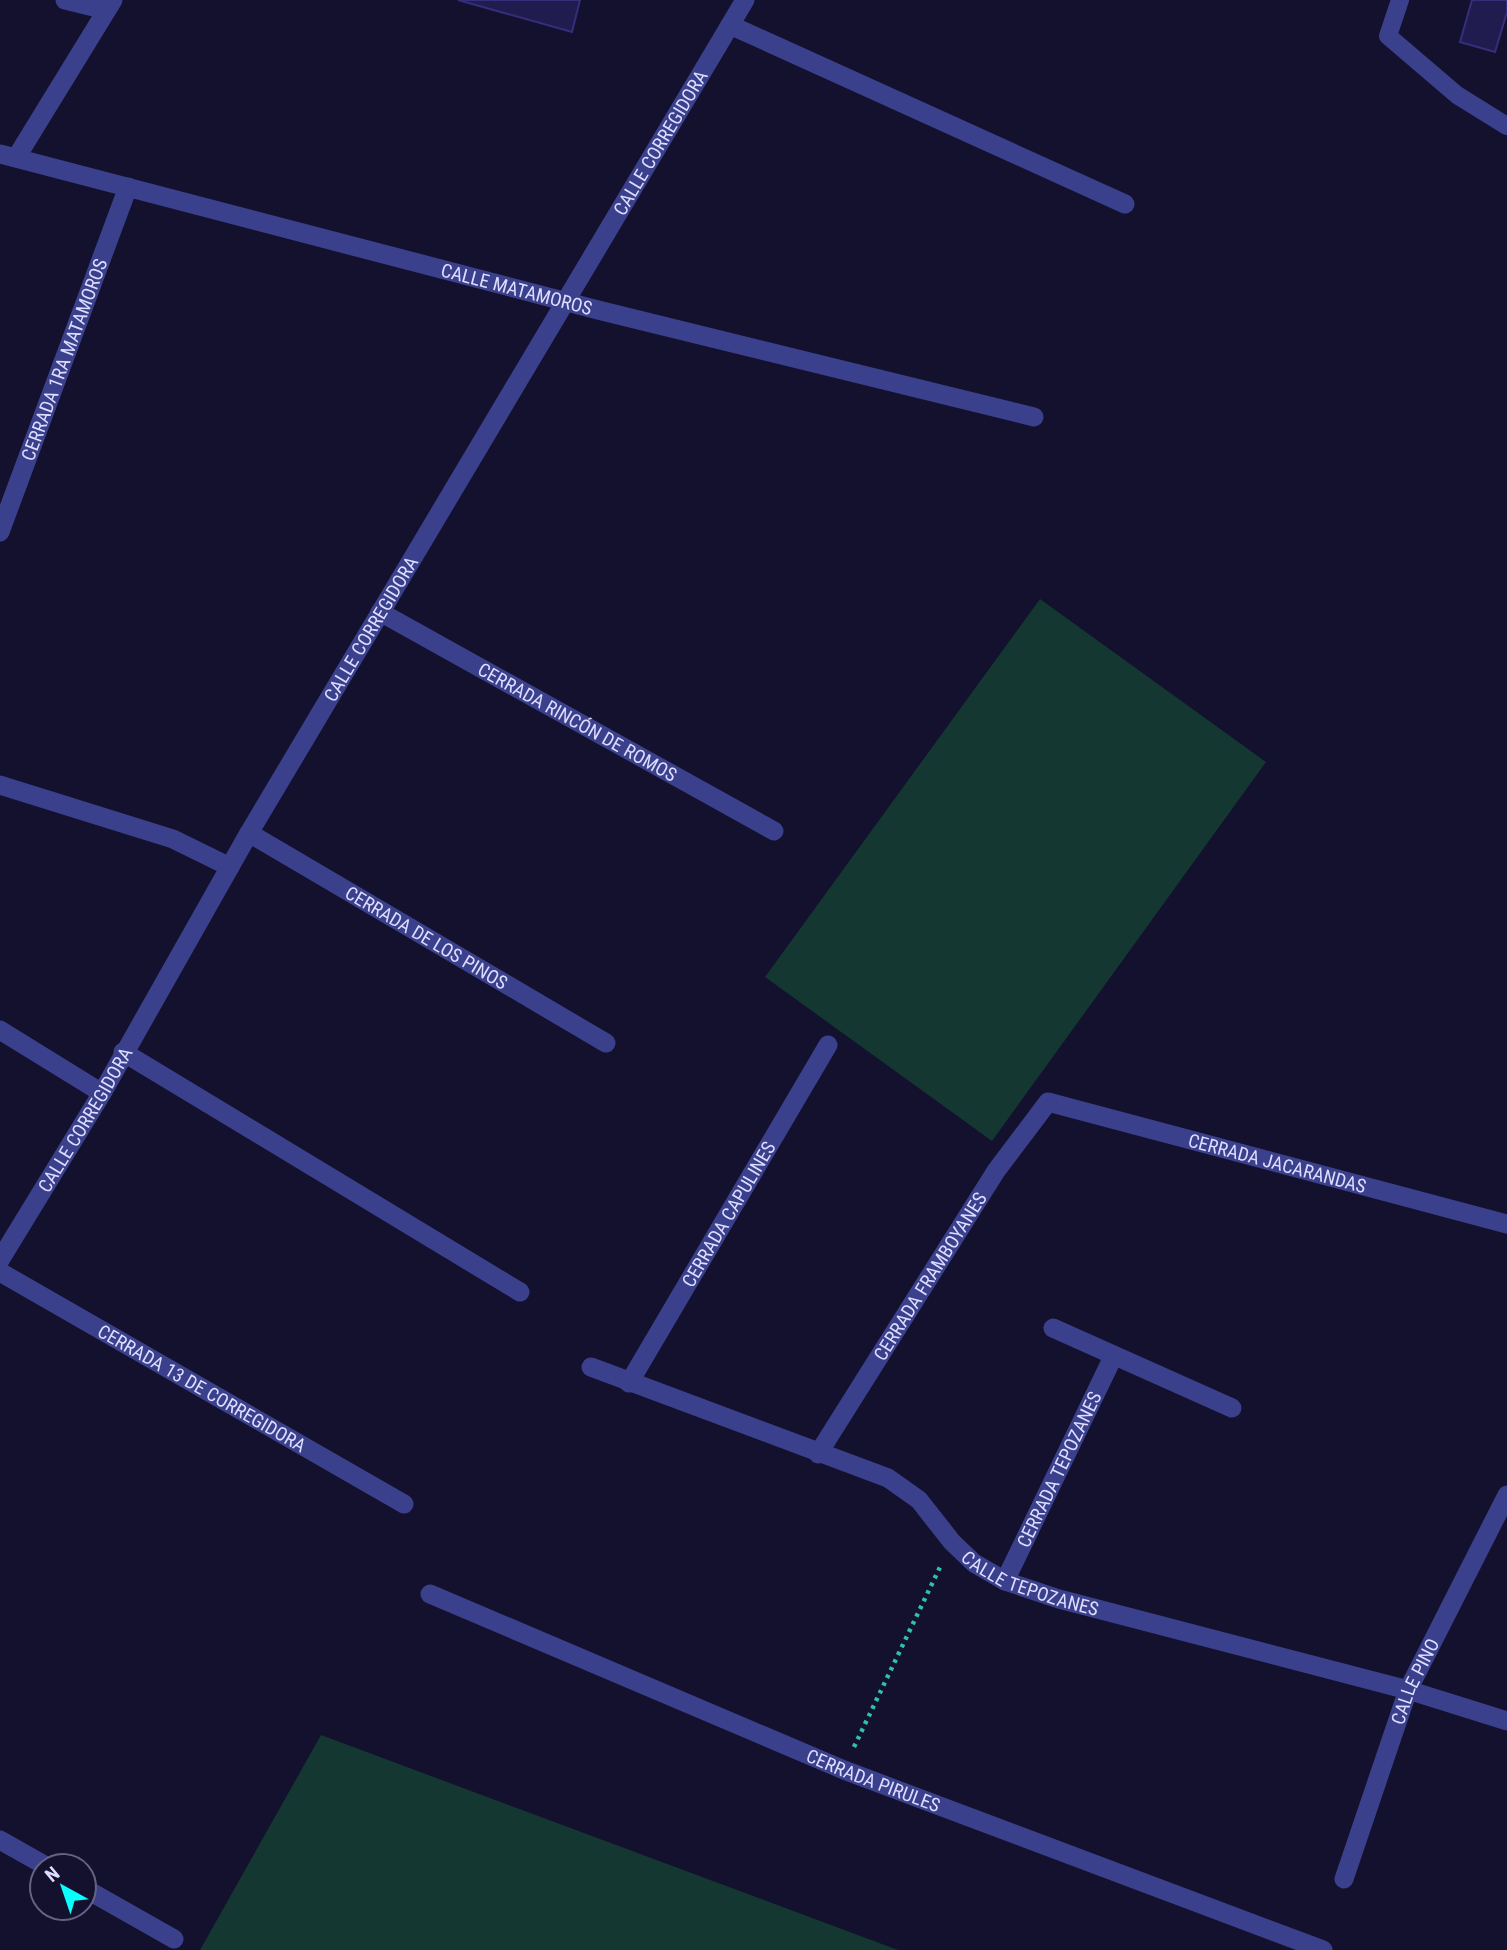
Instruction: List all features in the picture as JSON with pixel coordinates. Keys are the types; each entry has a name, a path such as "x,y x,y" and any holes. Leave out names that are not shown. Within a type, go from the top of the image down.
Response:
{"street":[{"path":"8,156 110,5 65,0"},
{"name":"CALLE CORREGIDORA","path":"0,1259 102,1093 249,832 745,0"},
{"path":"730,24 1125,204"},
{"name":"CALLE MATAMOROS","path":"8,156 566,302 1034,417"},
{"name":"CERRADA 1RA MATAMOROS","path":"0,532 128,187"},
{"name":"CERRADA RINCÓN DE ROMOS","path":"380,612 774,831"},
{"path":"0,785 173,839 230,867"},
{"name":"CERRADA DE LOS PINOS","path":"249,832 606,1043"},
{"path":"0,1030 102,1093"},
{"name":"CERRADA CAPULINES","path":"628,1383 828,1045"},
{"path":"123,1052 520,1292"},
{"name":"CERRADA JACARANDAS","path":"1048,1102 1507,1224"},
{"name":"CERRADA FRAMBOYANES","path":"818,1454 996,1171 1048,1102"},
{"name":"CERRADA 13 DE CORREGIDORA","path":"0,1272 404,1504"},
{"path":"1053,1328 1232,1408"},
{"name":"CERRADA TEPOZANES","path":"1005,1581 1113,1357"},
{"name":"CALLE TEPOZANES","path":"591,1367 888,1478 919,1500 952,1542 974,1563 1005,1581 1059,1599 1408,1690 1507,1721"},
{"name":"CALLE PINO","path":"1344,1879 1408,1690 1507,1495"},
{"name":"CERRADA PIRULES","path":"430,1594 844,1770 1323,1950"},
{"path":"0,1840 28,1856"},
{"path":"98,1896 174,1939"}],"lane":[{"path":"1400,0 1388,36 1457,95 1507,126"}],"path":[{"path":"844,1770 952,1542"}],"green space":[{"path":"1040,599 1266,762 992,1141 765,977"},
{"path":"321,1735 898,1950 200,1950"}],"building":[{"path":"458,0 580,0 572,32"},
{"path":"1472,0 1507,0 1507,12 1495,52 1460,42"}]}
